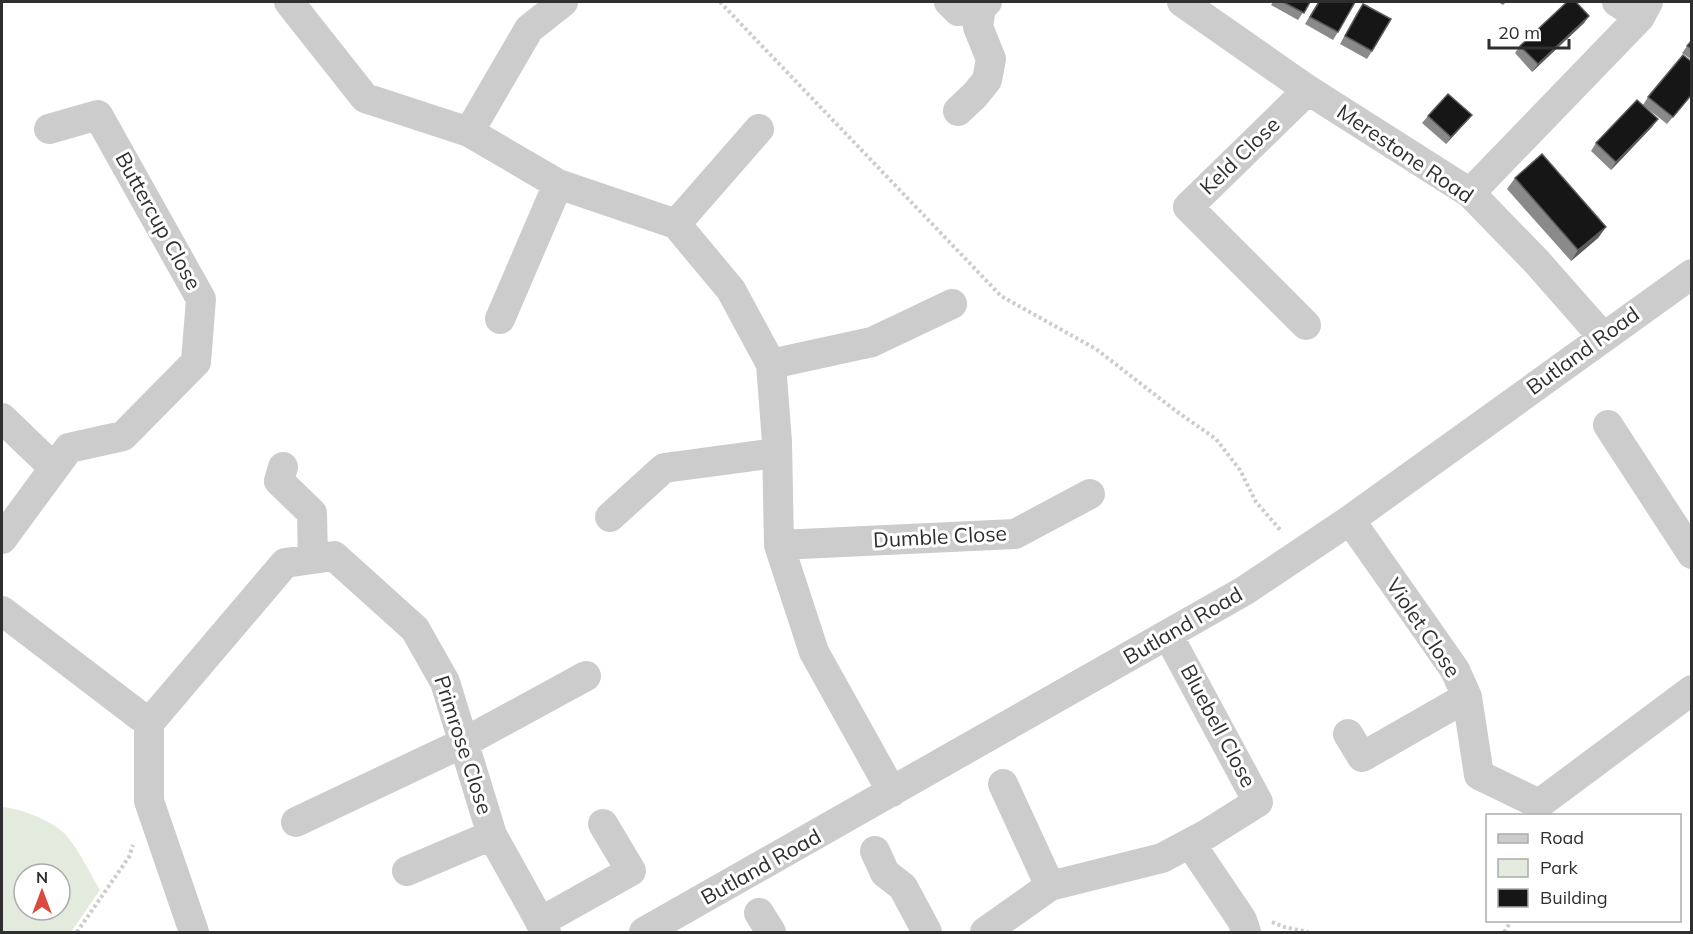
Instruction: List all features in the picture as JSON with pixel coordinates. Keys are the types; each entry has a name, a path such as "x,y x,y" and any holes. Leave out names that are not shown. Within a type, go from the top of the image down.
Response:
{"street":[{"path":"289,2 365,98 469,132 558,184 676,224 730,290 771,364 777,453 779,545 814,652 892,792"},
{"path":"469,132 529,29 563,2"},
{"path":"949,2 958,11 984,4 978,27 991,59 987,80 958,111"},
{"name":"Merestone Road","path":"1182,2 1308,90 1470,193 1537,262 1603,337"},
{"path":"1470,193 1635,7"},
{"name":"Keld Close","path":"1306,324 1188,207 1308,90"},
{"name":"Buttercup Close","path":"2,539 69,448 123,436 196,362 201,299 98,115 49,129"},
{"path":"676,224 759,129"},
{"path":"500,319 558,184"},
{"name":"Butland Road","path":"644,933 1244,591 1350,520 1692,273"},
{"path":"771,364 872,342 952,304"},
{"path":"2,418 54,468"},
{"path":"1608,425 1692,554"},
{"path":"610,517 664,468 777,453"},
{"path":"283,467 279,481 312,513 313,559"},
{"name":"Dumble Close","path":"779,545 1015,534 1090,494"},
{"name":"Violet Close","path":"1350,520 1455,670 1467,697 1479,775 1539,804 1692,690"},
{"name":"Primrose Close","path":"149,723 285,563 334,556 415,629 446,682 492,835 543,927"},
{"path":"2,612 149,723 149,801 194,933"},
{"name":"Bluebell Close","path":"985,932 1050,886 1162,858 1258,802 1168,634"},
{"path":"296,822 465,742 586,676"},
{"path":"1348,734 1362,758 1467,697"},
{"path":"1003,784 1050,886"},
{"path":"543,927 631,871 603,824"},
{"path":"407,871 492,835"},
{"path":"1190,843 1242,920 1245,933"},
{"path":"874,851 885,873 903,887 927,933"}],"path":[{"path":"720,2 1001,296 1096,349 1216,439 1240,470 1256,502 1284,535"},
{"path":"77,933 129,857 137,835"}],"green space":[{"path":"2,807 35,816 60,829 74,845 100,890 71,932 2,932"}],"building":[{"path":"1283,2 1310,2 1304,13"},
{"path":"1319,2 1355,2 1338,32 1310,17"},
{"path":"1567,2 1576,2 1589,16 1538,64 1520,46"},
{"path":"1363,4 1391,19 1372,51 1345,36"},
{"path":"1683,55 1692,62 1692,94 1673,117 1648,97"},
{"path":"1448,94 1472,115 1451,137 1428,116"},
{"path":"1637,100 1658,119 1616,162 1596,143"},
{"path":"1542,154 1606,227 1578,250 1515,178"}]}
